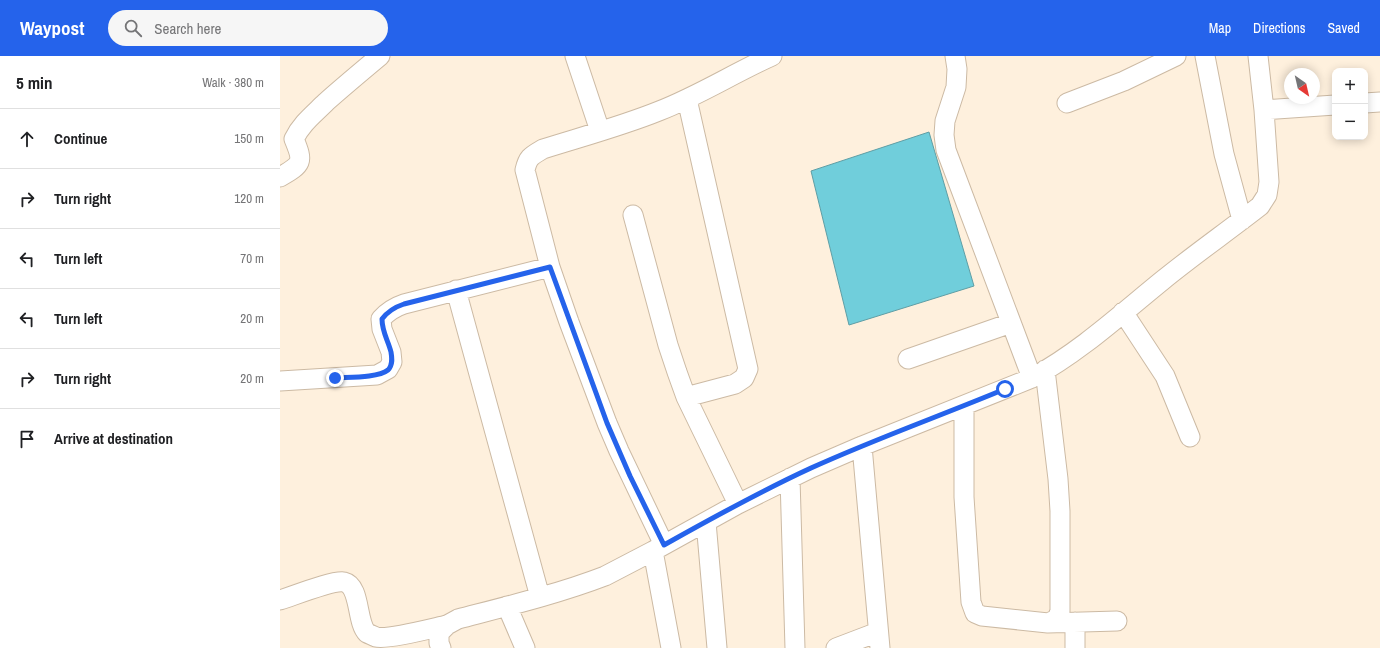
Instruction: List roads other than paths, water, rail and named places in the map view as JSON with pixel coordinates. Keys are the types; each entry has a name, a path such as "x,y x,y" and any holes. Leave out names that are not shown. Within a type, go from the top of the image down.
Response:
{"street":[{"path":"280,177 293,170 300,162 300,156 294,139 297,131 343,87 380,56"},
{"path":"575,56 600,131"},
{"path":"671,648 658,548 630,476 607,423 550,267 525,170 527,160 532,155 543,149 659,112 772,56"},
{"path":"954,56 957,69 956,87 945,121 944,135 946,150 1011,323 1039,374 1058,479 1060,511 1060,611 1056,619 1048,623"},
{"path":"1067,103 1124,81 1176,56"},
{"path":"1205,56 1224,154 1242,220"},
{"path":"441,648 439,643 439,633 458,619 540,597 605,576 738,504 790,478 862,446 964,406 1039,374 1077,349 1181,265 1260,206 1267,195 1269,182 1264,110 1258,56"},
{"path":"686,397 735,384 744,378 748,369 687,99"},
{"path":"1368,103 1380,102"},
{"path":"1264,110 1332,105"},
{"path":"633,215 668,345 686,397 738,504"},
{"path":"280,381 377,374 388,370 392,362 391,352 382,329 382,319 386,313 395,307 456,290 550,267"},
{"path":"456,290 540,597"},
{"path":"1123,312 1165,376 1190,437"},
{"path":"908,359 1011,323"},
{"path":"964,406 964,497 971,602 975,613 982,616 1048,623 1116,621"},
{"path":"836,648 879,640 862,446"},
{"path":"790,478 795,648"},
{"path":"706,522 717,648"},
{"path":"280,600 333,583 344,582 351,586 362,624 367,633 377,637 388,638 448,625"},
{"path":"507,606 526,648"},
{"path":"1075,622 1075,648"}],"water":[{"path":"929,132 974,286 849,325 811,171"}]}
